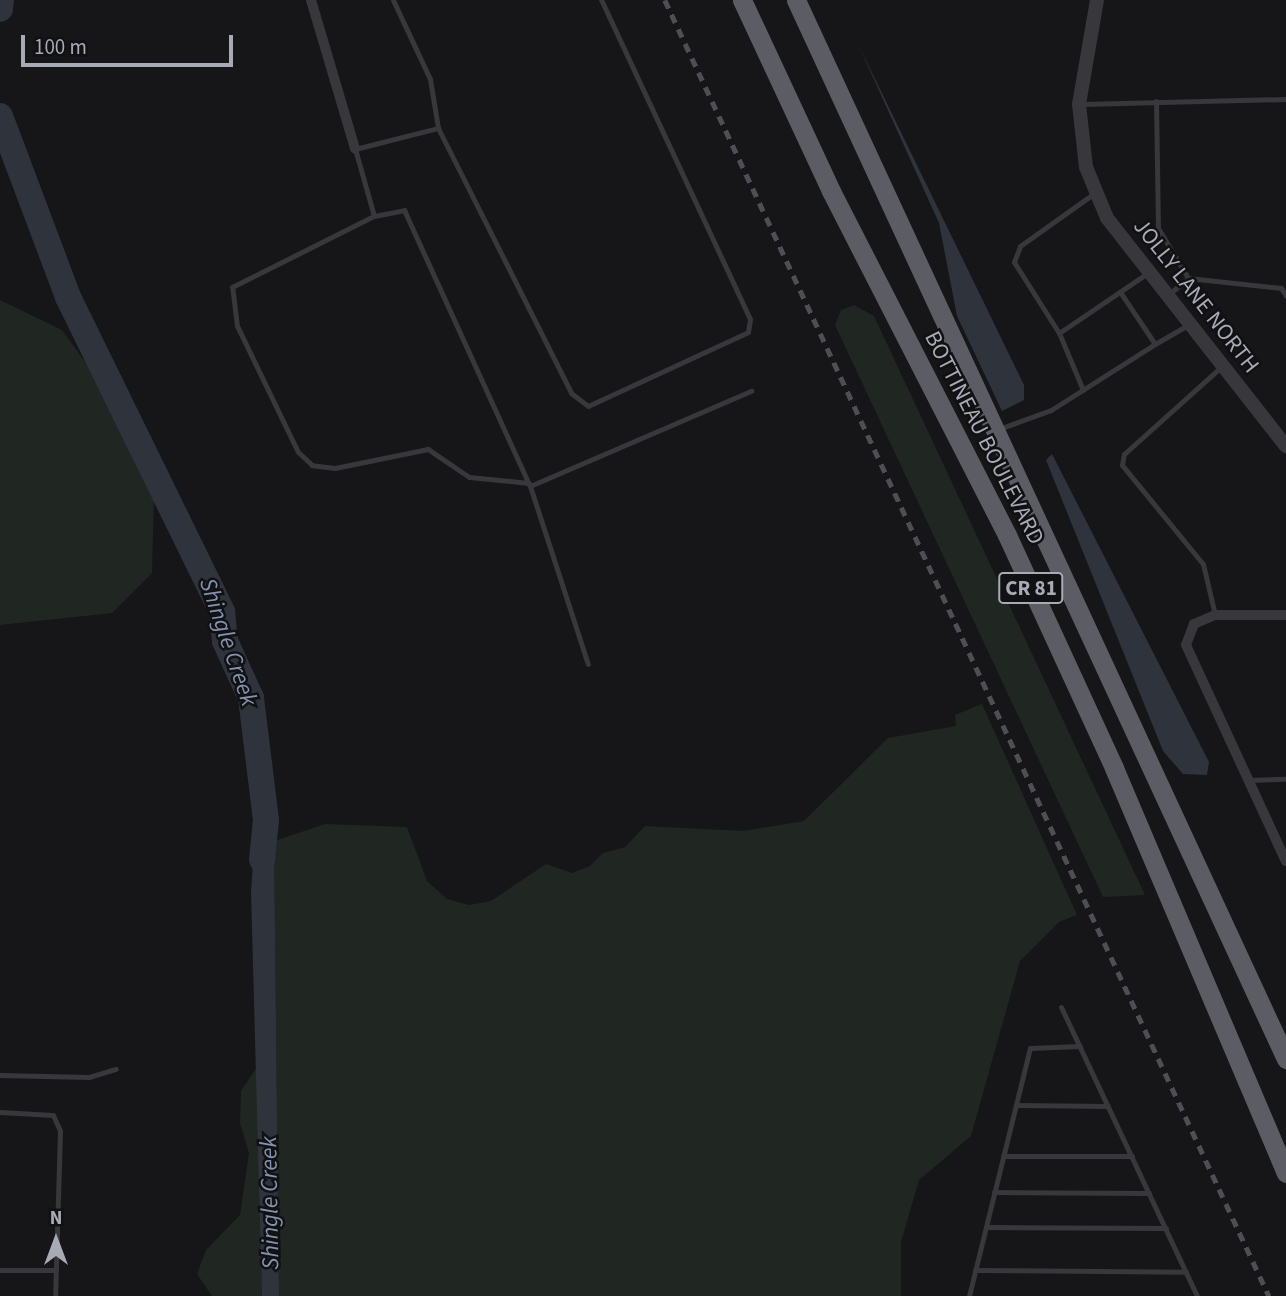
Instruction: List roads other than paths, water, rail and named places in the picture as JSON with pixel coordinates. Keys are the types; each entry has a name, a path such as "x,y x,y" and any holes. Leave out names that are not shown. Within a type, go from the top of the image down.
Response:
{"highway":[{"name":"BOTTINEAU BOULEVARD","path":"742,0 831,191 1007,535 1114,768 1286,1173"},
{"name":"BOTTINEAU BOULEVARD","path":"796,0 1286,1059"}],"street":[{"path":"311,0 355,149"},
{"name":"JOLLY LANE NORTH","path":"1097,0 1079,104 1086,167 1096,192 1146,274 1286,446"},
{"path":"1286,615 1214,615 1194,624 1186,645 1286,860"}],"lane":[{"path":"393,0 430,79 438,128 571,393 588,407 748,332 750,319 601,0"},
{"path":"1079,104 1286,99"},
{"path":"1156,101 1157,228 1188,278"},
{"path":"374,216 355,149 438,128"},
{"path":"1083,390 1059,333 1014,262 1020,246 1096,192"},
{"path":"588,664 530,484 404,209 374,216 232,287 237,326 298,452 313,465 335,468 428,450 470,477 530,484 751,391"},
{"path":"1059,333 1146,274"},
{"path":"1166,297 1188,278 1281,288 1286,296"},
{"path":"1119,292 1155,344"},
{"path":"996,430 1083,390 1189,324"},
{"path":"1214,615 1203,564 1122,465 1124,454 1222,366"},
{"path":"1249,780 1286,779"},
{"path":"1061,1007 1197,1296"},
{"path":"969,1296 1030,1048 1080,1046"},
{"path":"0,1075 89,1077 116,1069"},
{"path":"1016,1105 1108,1106"},
{"path":"0,1112 53,1115 60,1131 55,1296"},
{"path":"1003,1156 1132,1156"},
{"path":"994,1192 1149,1193"},
{"path":"986,1227 1166,1228"},
{"path":"0,1270 55,1270"},
{"path":"975,1270 1186,1272"}],"water":[{"path":"858,44 1024,385 1024,400 1002,411 957,316 939,223"},
{"path":"1052,454 1209,762 1207,775 1183,774 1163,751 1046,460"},
{"path":"270,820 274,841 279,1296 262,1296 251,891 255,838"}],"waterway":[{"name":"Shingle Creek","path":"0,9 1,0"},
{"name":"Shingle Creek","path":"0,116 68,297 222,612 225,641 251,698 266,820 262,860"}],"railway":[{"path":"665,0 1269,1296"}]}
